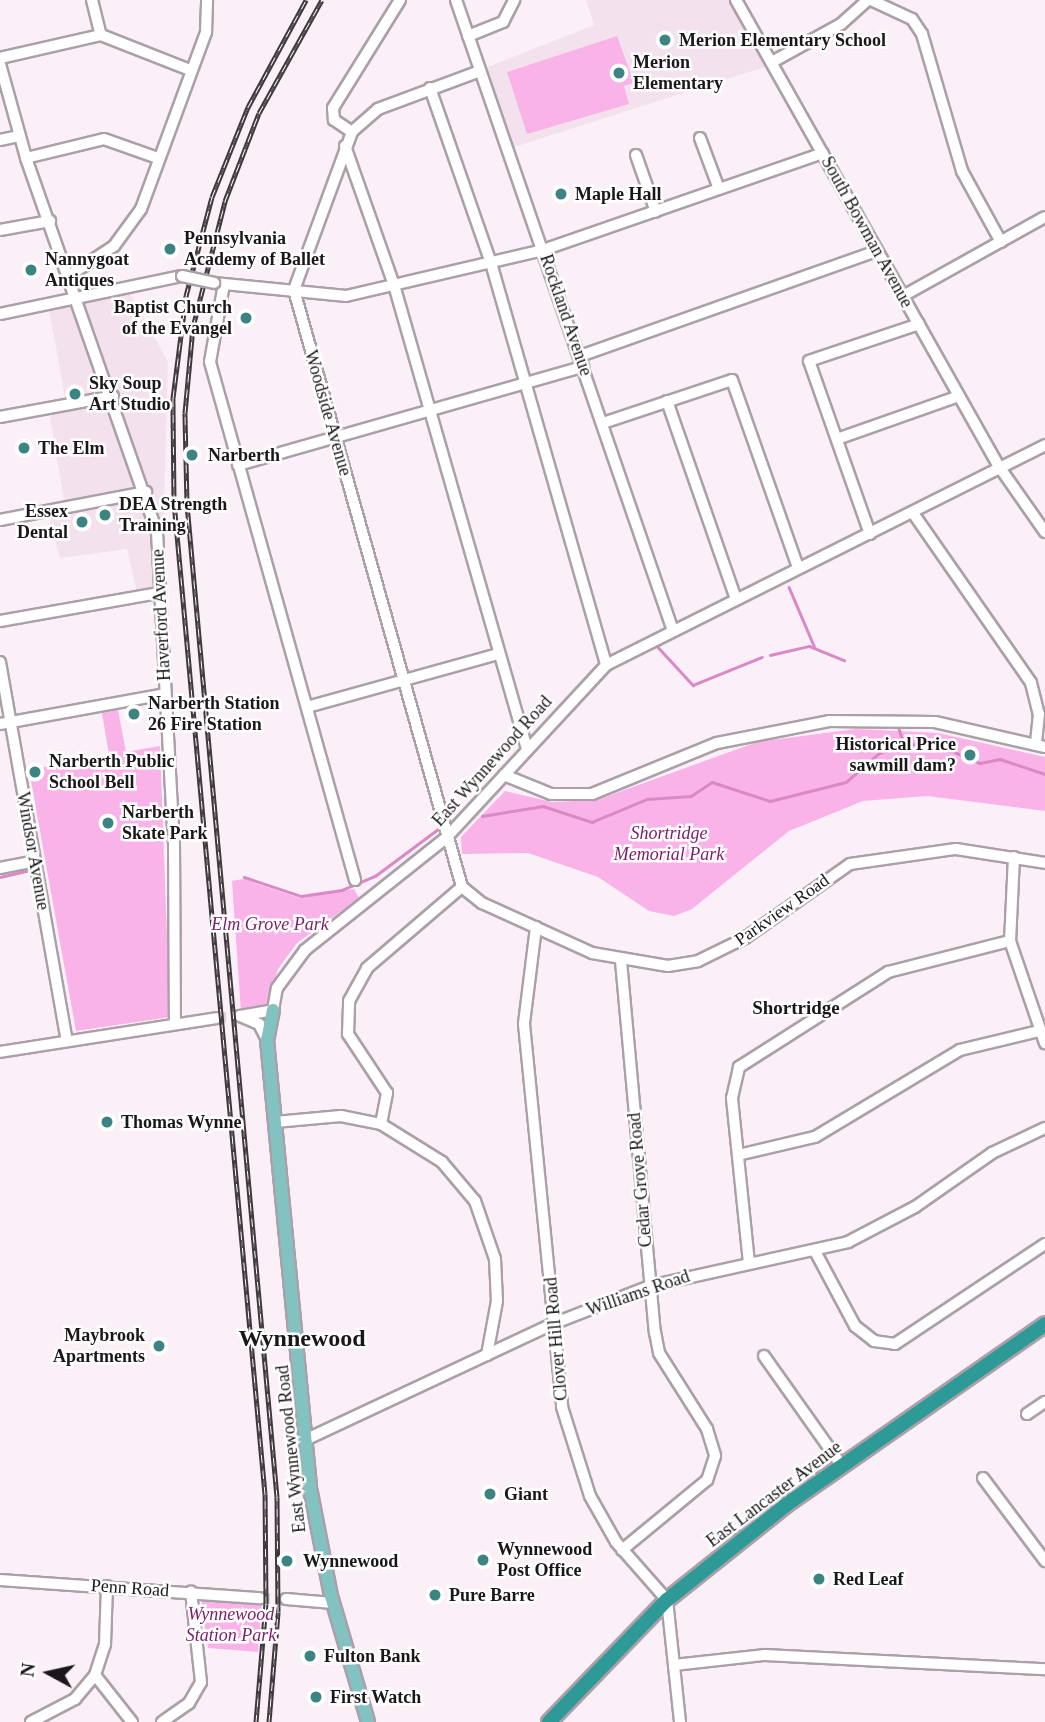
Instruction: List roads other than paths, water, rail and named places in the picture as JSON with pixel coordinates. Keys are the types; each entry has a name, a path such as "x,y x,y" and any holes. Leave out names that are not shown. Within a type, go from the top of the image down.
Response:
{"highway":[{"name":"East Lancaster Avenue","path":"549,1722 667,1600 842,1466 1045,1324"}],"main road":[{"name":"East Wynnewood Road","path":"273,1010 267,1040 307,1439 333,1603 368,1722"}],"street":[{"path":"92,0 101,35"},
{"path":"70,275 114,246 133,224 155,157 206,33 207,0"},
{"path":"352,132 336,123 333,108 400,0"},
{"name":"Rockland Avenue","path":"456,0 673,631"},
{"path":"468,36 503,22 514,0"},
{"name":"South Bowman Avenue","path":"736,0 998,465 1045,532"},
{"path":"772,62 841,24 870,0 912,19 922,34 962,171 1001,242"},
{"path":"0,58 101,35 190,70"},
{"name":"Haverford Avenue","path":"0,64 26,158 113,396 146,492 156,532 174,842 175,1023"},
{"path":"294,290 352,132 379,109 480,71"},
{"path":"430,88 491,263 606,665"},
{"path":"0,140 19,136"},
{"path":"700,138 719,189"},
{"path":"26,158 104,139 155,157"},
{"path":"345,146 394,285 527,750"},
{"path":"0,314 79,300 182,276 219,284 346,296 543,250 823,153"},
{"path":"636,155 656,212"},
{"path":"903,296 1045,217"},
{"path":"0,230 50,220"},
{"path":"580,356 877,251"},
{"path":"219,284 210,362 355,880"},
{"name":"Woodside Avenue","path":"294,290 447,837"},
{"path":"870,534 809,360 919,324"},
{"path":"238,466 583,367"},
{"path":"603,423 732,380 798,567"},
{"path":"0,417 113,396"},
{"path":"836,439 959,396"},
{"path":"667,401 736,599"},
{"name":"East Wynnewood Road","path":"273,1010 277,988 304,950 447,837 606,665 798,567 913,513 998,465 1045,444"},
{"path":"0,520 146,492"},
{"path":"504,775 551,794 592,793 717,743 829,721 935,722 1040,746 1040,714 1031,683 913,513"},
{"path":"0,621 159,593"},
{"path":"307,706 498,654"},
{"name":"Windsor Avenue","path":"0,662 67,1041"},
{"path":"0,724 165,694"},
{"path":"381,1124 387,1093 348,1034 349,1001 368,968 462,887 447,837"},
{"name":"Parkview Road","path":"462,887 536,927 621,961 668,967 719,953 850,864 956,849 1045,863"},
{"path":"1014,857 1010,941 1045,1043"},
{"path":"0,868 35,861"},
{"name":"Clover Hill Road","path":"536,927 524,1024 555,1323 573,1452 622,1550 667,1600"},
{"path":"749,1263 732,1081 751,1056 888,972 1010,941"},
{"name":"Cedar Grove Road","path":"621,961 650,1286 659,1353 708,1429 715,1456 707,1480 622,1550"},
{"path":"267,1040 259,1024 240,1016 273,1010"},
{"path":"0,1052 216,1018"},
{"path":"738,1155 815,1137 950,1054 1040,1031"},
{"path":"275,1122 341,1116 381,1124 442,1161 475,1201 495,1259 497,1301 487,1355"},
{"name":"Williams Road","path":"307,1439 555,1323 650,1286 749,1263 816,1253 883,1226 992,1153 1045,1128"},
{"path":"816,1253 855,1326 874,1341 895,1344 1045,1244"},
{"path":"764,1356 842,1466"},
{"path":"1027,1414 1045,1402"},
{"path":"984,1478 1045,1561"},
{"name":"Penn Road","path":"0,1580 260,1598"},
{"path":"31,1722 75,1699 95,1675 105,1643 107,1586"},
{"path":"162,1722 189,1703 201,1682 191,1592"},
{"path":"286,1599 333,1603"},
{"path":"667,1600 680,1722"},
{"path":"674,1665 765,1656 1045,1669"},
{"path":"95,1675 132,1722"}],"waterway":[{"path":"789,587 815,648"},
{"path":"770,655 809,646 844,660"},
{"path":"658,647 693,685 762,657"},
{"path":"898,726 904,745"},
{"path":"482,816 543,806 592,822 647,799 691,796 712,782 770,801 846,782 879,753 908,744 938,745 980,763 1000,759 1045,774"},
{"path":"244,877 301,896 342,890 375,876 438,829"},
{"path":"0,877 27,871"}],"tunnel":[{"path":"216,1018 240,1016"},
{"path":"260,1598 286,1599"}],"railway":[{"path":"256,1722 266,1604 265,1494 174,502 173,398 186,296 212,197 248,107 306,0"},
{"path":"269,1722 278,1612 277,1497 187,504 185,413 193,327 225,201 259,113 322,0"}],"place":[{"name":"Merion Elementary School","path":"665,40"},
{"name":"Merion Elementary","path":"619,73"},
{"name":"Maple Hall","path":"561,194"},
{"name":"Pennsylvania Academy of Ballet","path":"170,249"},
{"name":"Nannygoat Antiques","path":"31,270"},
{"name":"Baptist Church of the Evangel","path":"246,318"},
{"name":"Sky Soup Art Studio","path":"75,394"},
{"name":"The Elm","path":"24,448"},
{"name":"Narberth","path":"192,455"},
{"name":"DEA Strength Training","path":"105,515"},
{"name":"Essex Dental","path":"82,522"},
{"name":"Narberth Station 26 Fire Station","path":"134,714"},
{"name":"Historical Price sawmill dam?","path":"970,755"},
{"name":"Narberth Public School Bell","path":"35,772"},
{"name":"Narberth Skate Park","path":"108,823"},
{"name":"Thomas Wynne","path":"107,1122"},
{"name":"Maybrook Apartments","path":"159,1346"},
{"name":"Giant","path":"490,1494"},
{"name":"Wynnewood Post Office","path":"483,1560"},
{"name":"Wynnewood","path":"287,1561"},
{"name":"Red Leaf","path":"819,1579"},
{"name":"Pure Barre","path":"435,1595"},
{"name":"Fulton Bank","path":"310,1656"},
{"name":"First Watch","path":"316,1697"}],"district":[{"name":"Shortridge","path":"796,1008"},
{"name":"Wynnewood","path":"302,1339"}],"park label":[{"name":"Shortridge Memorial Park","path":"669,844"},
{"name":"Elm Grove Park","path":"270,924"},
{"name":"Wynnewood Station Park","path":"231,1625"}]}
